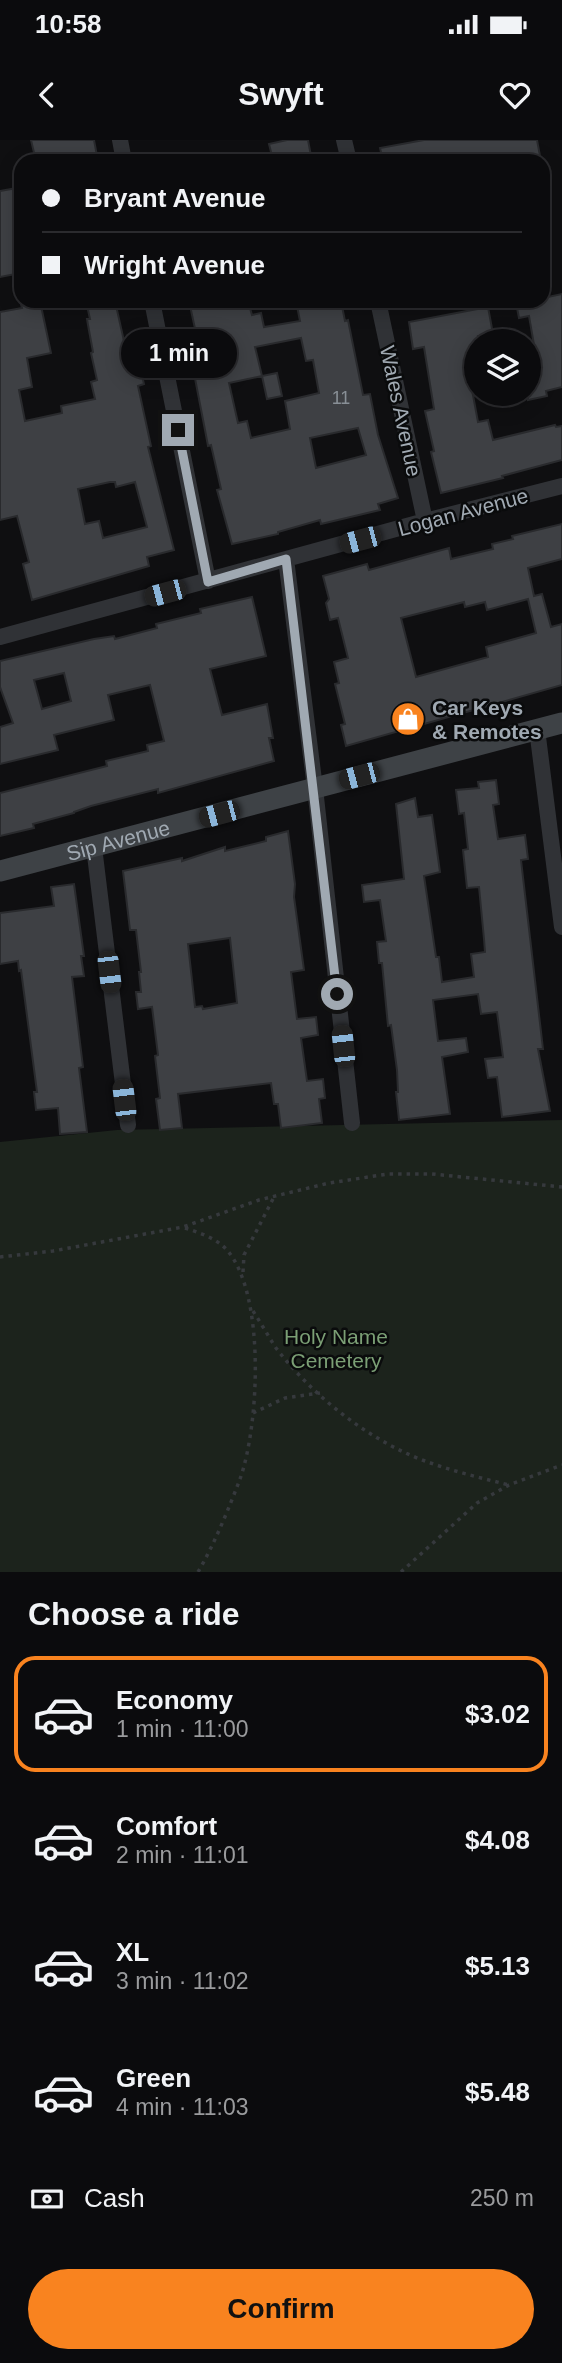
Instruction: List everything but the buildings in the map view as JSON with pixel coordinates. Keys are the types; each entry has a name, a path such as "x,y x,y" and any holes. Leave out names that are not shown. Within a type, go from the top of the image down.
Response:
{"street":[{"path":"153,308 208,582"},
{"name":"Wales Avenue","path":"379,308 425,521"},
{"name":"Logan Avenue","path":"0,637 562,486"},
{"path":"286,559 315,788 352,1123"},
{"name":"Sip Avenue","path":"0,872 562,723"},
{"path":"537,729 562,926"},
{"path":"94,847 128,1125"}],"path":[{"path":"0,1257 52,1251 183,1227 275,1196 330,1183 388,1174 432,1174 500,1183 562,1187"},
{"path":"198,1572 241,1477 253,1413 255,1361 252,1309 243,1275 244,1255 275,1196"},
{"path":"183,1227 206,1235 226,1250 243,1275"},
{"path":"252,1309 276,1348 347,1418 383,1441 425,1461 509,1485"},
{"path":"253,1413 285,1398 320,1393"},
{"path":"401,1572 477,1503 509,1485 562,1465"}],"green space":[{"name":"Holy Name Cemetery","path":"562,1120 562,1572 0,1572 0,1142 117,1130"}],"place":[{"name":"Car Keys & Remotes","path":"408,719"}],"route":[{"path":"178,430 208,582 286,559 315,788 337,994"}]}
